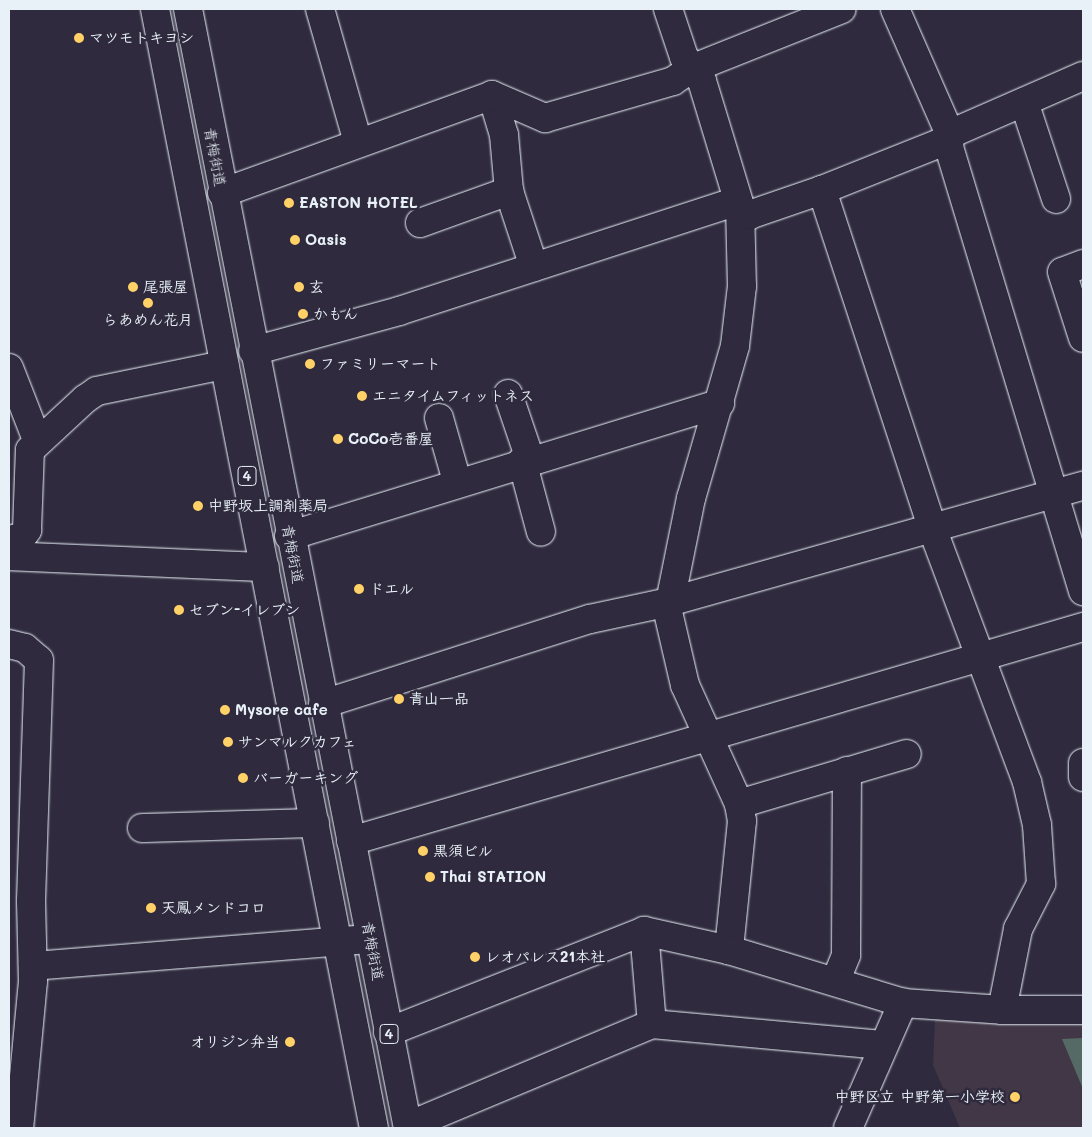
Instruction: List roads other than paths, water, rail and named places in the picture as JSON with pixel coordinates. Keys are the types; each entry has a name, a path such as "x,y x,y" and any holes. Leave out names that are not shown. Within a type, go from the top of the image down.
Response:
{"street":[{"name":"青梅街道","path":"155,9 374,1128"},
{"name":"青梅街道","path":"188,9 289,536 408,1127"},
{"path":"320,9 358,142"},
{"path":"668,9 691,69 702,82 740,206 742,286 735,346 691,498 668,612 685,685 706,737 739,804 742,821 729,950"},
{"path":"222,193 358,142 492,95 545,118 682,78 691,69 842,9"},
{"path":"895,9 950,134 949,147 1083,591"},
{"path":"253,351 534,267 730,203 740,206 749,215 822,190 940,143 950,134 1083,76"},
{"path":"492,95 504,135 509,191 534,267"},
{"path":"1024,102 1056,199"},
{"path":"822,190 932,530 982,656 1027,782 1037,825 1041,884 1018,929 1002,1010"},
{"path":"420,223 509,191"},
{"path":"1083,264 1062,272 1083,338"},
{"path":"9,540 22,537 27,530 30,450 38,440 97,391 224,365"},
{"path":"9,368 38,440"},
{"path":"508,394 526,460 540,532"},
{"path":"289,536 457,481 720,403"},
{"path":"439,418 457,481"},
{"path":"323,704 590,619 670,602 932,530 1083,486"},
{"path":"9,556 265,567"},
{"path":"351,841 982,656 1082,632"},
{"path":"9,644 25,648 39,660 33,966 19,1128"},
{"path":"739,804 907,754"},
{"path":"1083,762 1083,777"},
{"path":"836,980 846,955 847,771"},
{"path":"142,828 315,822"},
{"path":"388,1032 644,931 729,950 836,980 903,1002 1002,1010 1083,1010"},
{"path":"644,931 652,1024"},
{"path":"33,966 339,943 370,939"},
{"path":"848,1128 882,1045 903,1002"},
{"path":"408,1127 652,1024 882,1045"}],"place":[{"name":"マツモトキヨシ","path":"79,38"},
{"name":"EASTON HOTEL","path":"289,203"},
{"name":"Oasis","path":"295,240"},
{"name":"尾張屋","path":"133,287"},
{"name":"玄","path":"299,287"},
{"name":"らあめん花月","path":"148,303"},
{"name":"かもん","path":"303,314"},
{"name":"ファミリーマート","path":"310,364"},
{"name":"エニタイムフィットネス","path":"362,396"},
{"name":"CoCo壱番屋","path":"338,439"},
{"name":"中野坂上調剤薬局","path":"198,506"},
{"name":"ドエル","path":"359,589"},
{"name":"セブン-イレブン","path":"179,610"},
{"name":"青山一品","path":"399,699"},
{"name":"Mysore cafe","path":"225,710"},
{"name":"サンマルクカフェ","path":"228,742"},
{"name":"バーガーキング","path":"243,778"},
{"name":"黒須ビル","path":"423,851"},
{"name":"Thai STATION","path":"430,877"},
{"name":"天鳳メンドコロ","path":"151,908"},
{"name":"レオパレス21本社","path":"475,957"},
{"name":"オリジン弁当","path":"290,1042"},
{"name":"中野区立 中野第一小学校","path":"1015,1097"}]}
